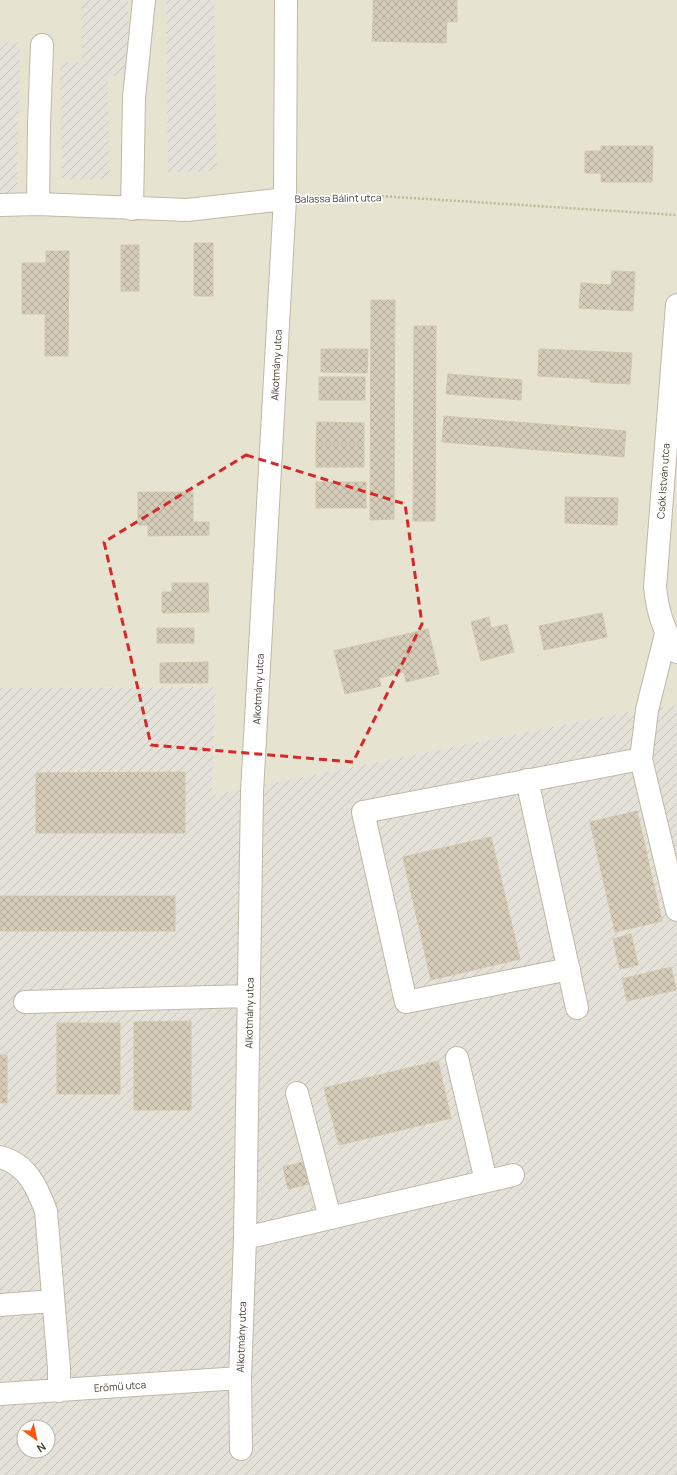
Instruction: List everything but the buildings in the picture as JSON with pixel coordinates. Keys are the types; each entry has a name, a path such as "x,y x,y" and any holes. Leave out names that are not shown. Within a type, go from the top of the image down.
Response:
{"street":[{"path":"132,209 134,98 144,0"},
{"name":"Alkotmány utca","path":"241,1449 240,1378 245,1238 252,792 285,198 286,0"},
{"path":"38,204 42,46"},
{"name":"Balassa Bálint utca","path":"0,205 38,204 132,209 187,210 285,198"},
{"name":"Csók István utca","path":"672,643 658,610 655,587 677,305"},
{"path":"672,643 647,710 641,759 677,910"},
{"path":"569,969 406,1002 363,812 641,759"},
{"path":"527,780 577,1008"},
{"path":"25,1002 249,996"},
{"path":"458,1058 486,1181"},
{"path":"297,1093 330,1218"},
{"path":"0,1157 9,1159 21,1166 38,1190 46,1211 59,1368 59,1391"},
{"path":"245,1238 513,1175"},
{"path":"0,1305 53,1302"},
{"name":"Erőmű utca","path":"0,1394 240,1378"}],"path":[{"name":"Balassa Bálint utca","path":"285,198 380,196 677,215"}],"highlighted area":[{"path":"246,455 405,504 422,624 353,762 151,745 104,542"}],"shaded area":[{"path":"0,0 677,0 677,705 632,711 212,795 216,687 0,688"},
{"path":"81,0 128,0 130,75 108,76 110,179 62,180 60,62 82,62"},
{"path":"166,0 214,0 217,171 168,172"},
{"path":"0,42 20,43 17,193 0,193"},
{"path":"216,687 212,795 632,711 677,705 677,1475 0,1475 0,688"}]}
